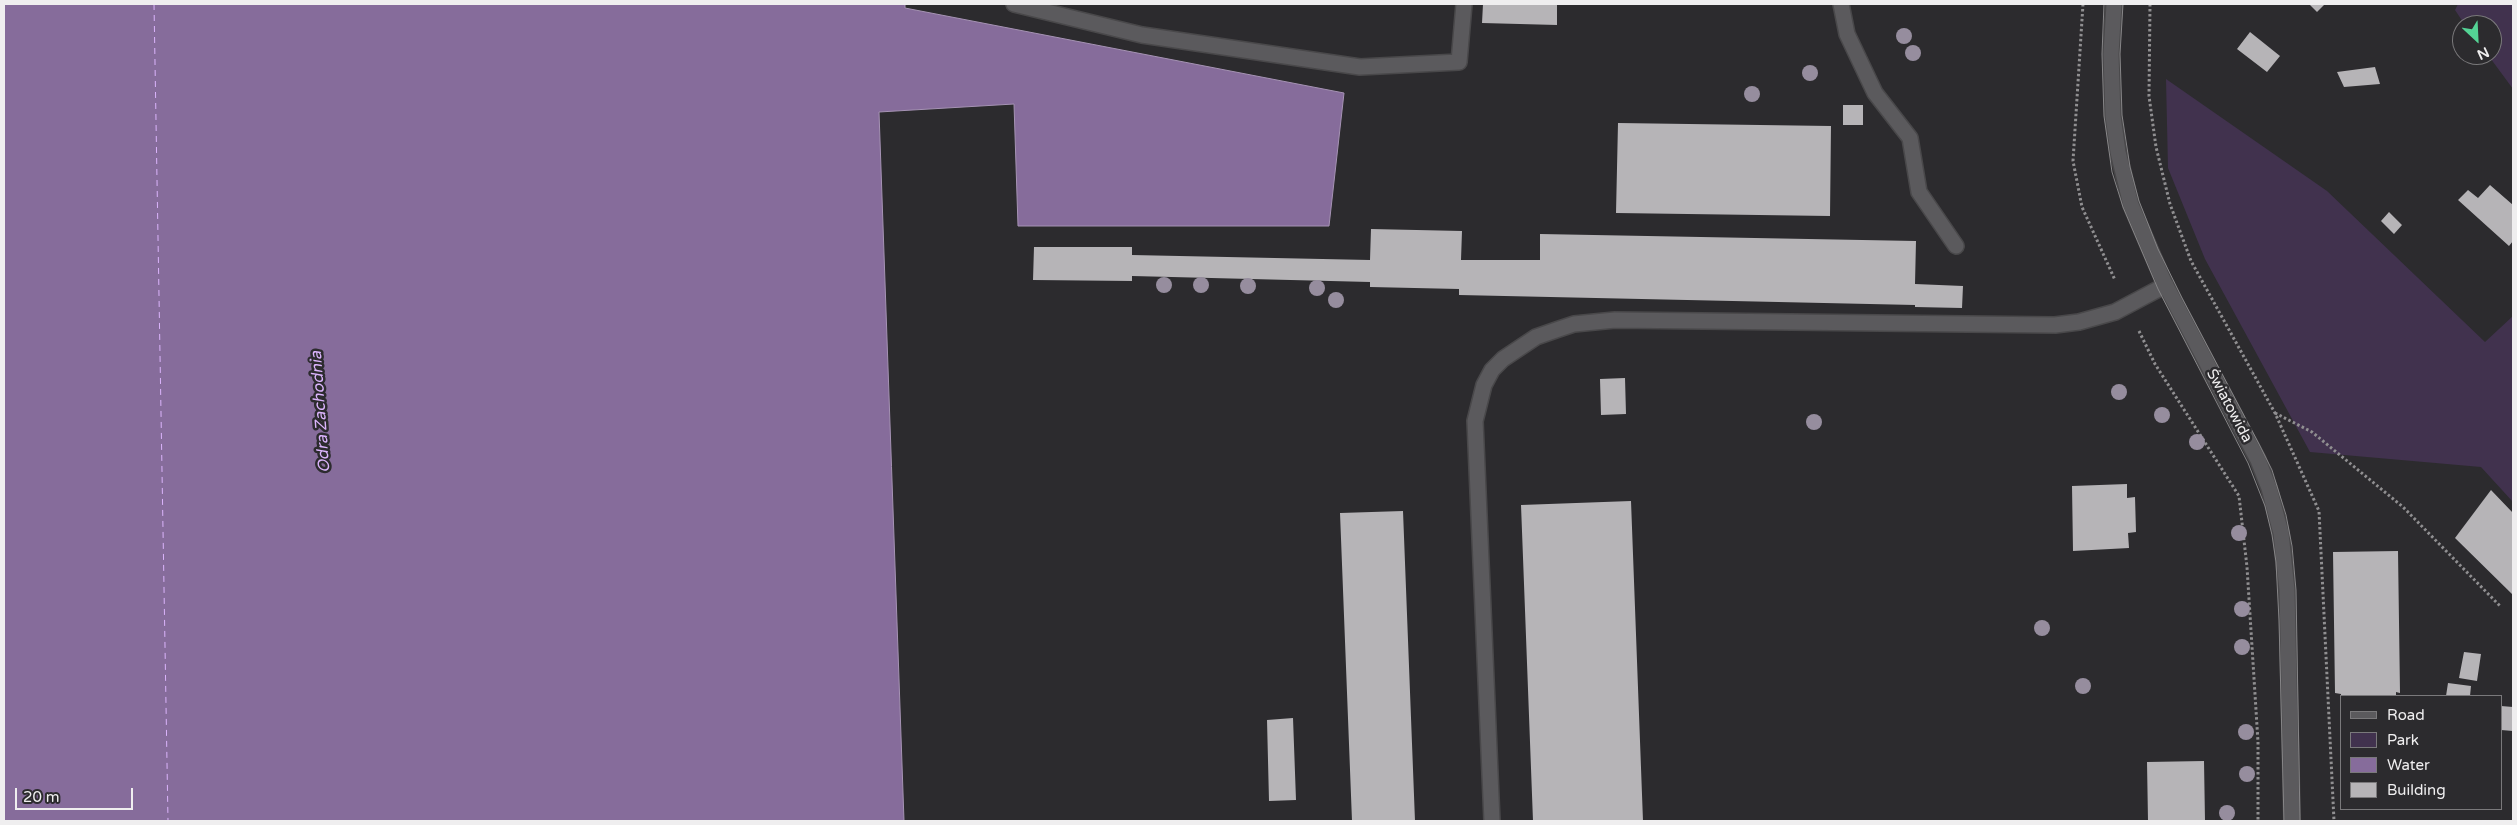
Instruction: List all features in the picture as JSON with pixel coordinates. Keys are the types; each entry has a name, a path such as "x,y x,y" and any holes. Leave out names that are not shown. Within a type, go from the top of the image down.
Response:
{"street":[{"path":"1014,4 1142,35 1360,67 1459,62 1464,4"},
{"path":"1841,4 1847,34 1875,93 1910,138 1919,192 1956,246"},
{"name":"Światowida","path":"2114,4 2111,78 2118,152 2137,221 2166,285 2251,447 2269,488 2278,518 2287,590 2292,821"},
{"path":"1492,821 1475,421 1484,385 1492,370 1503,359 1536,338 1559,329 1574,324 1615,320 2056,325 2095,319 2126,306 2166,285"}],"path":[{"path":"2083,4 2073,161 2082,207 2126,306 2155,364 2239,496 2247,568 2258,742 2258,821"},
{"path":"2275,413 2312,432 2403,507 2501,607"}],"green space":[{"path":"2458,4 2513,4 2513,89 2495,65 2502,65 2502,15 2458,15 2455,10"},
{"path":"2166,79 2327,191 2485,342 2513,316 2513,502 2481,467 2310,452 2205,259 2168,168"}],"water":[{"name":"Odra Zachodnia","path":"4,4 905,4 905,8 1344,93 1329,226 1018,226 1014,104 879,112 904,821 4,821"}],"building":[{"path":"1483,4 1557,4 1557,25 1482,23"},
{"path":"2309,4 2325,4 2317,12"},
{"path":"2250,32 2280,56 2267,72 2237,49"},
{"path":"2375,67 2380,84 2344,87 2337,72"},
{"path":"1843,105 1863,105 1863,125 1843,125"},
{"path":"1618,123 1831,126 1830,216 1616,213"},
{"path":"2490,185 2513,205 2513,241 2509,246 2458,200 2468,190 2478,198"},
{"path":"2389,212 2402,225 2394,234 2381,221"},
{"path":"1371,229 1462,231 1461,260 1540,260 1540,234 1916,241 1915,284 1963,286 1962,308 1915,307 1915,305 1459,295 1459,289 1370,287 1370,282 1132,276 1132,281 1033,280 1034,247 1132,247 1132,255 1370,260"},
{"path":"1625,378 1626,414 1601,415 1600,379"},
{"path":"2127,484 2127,498 2135,497 2136,532 2128,533 2129,548 2073,551 2072,486"},
{"path":"2491,490 2513,513 2513,595 2455,538"},
{"path":"1631,501 1643,821 1533,821 1521,505"},
{"path":"1403,511 1415,821 1352,821 1340,513"},
{"path":"2398,551 2400,693 2396,692 2396,695 2341,695 2335,693 2333,552"},
{"path":"2464,652 2481,654 2477,681 2459,678"},
{"path":"2448,683 2471,686 2470,695 2446,695"},
{"path":"2502,706 2513,707 2513,731 2502,730"},
{"path":"1293,718 1296,800 1269,801 1267,720"},
{"path":"2204,761 2205,821 2148,821 2147,762"}],"ferry route":[{"path":"154,4 168,821"}],"tram line":[{"path":"2104,4 2102,54 2104,116 2112,172 2123,207 2158,289 2248,463 2265,506 2272,535 2276,562 2279,620 2284,821"},
{"path":"2123,4 2120,54 2122,115 2130,167 2139,201 2158,249 2182,298 2272,470 2286,515 2292,546 2296,590 2300,821"}]}
